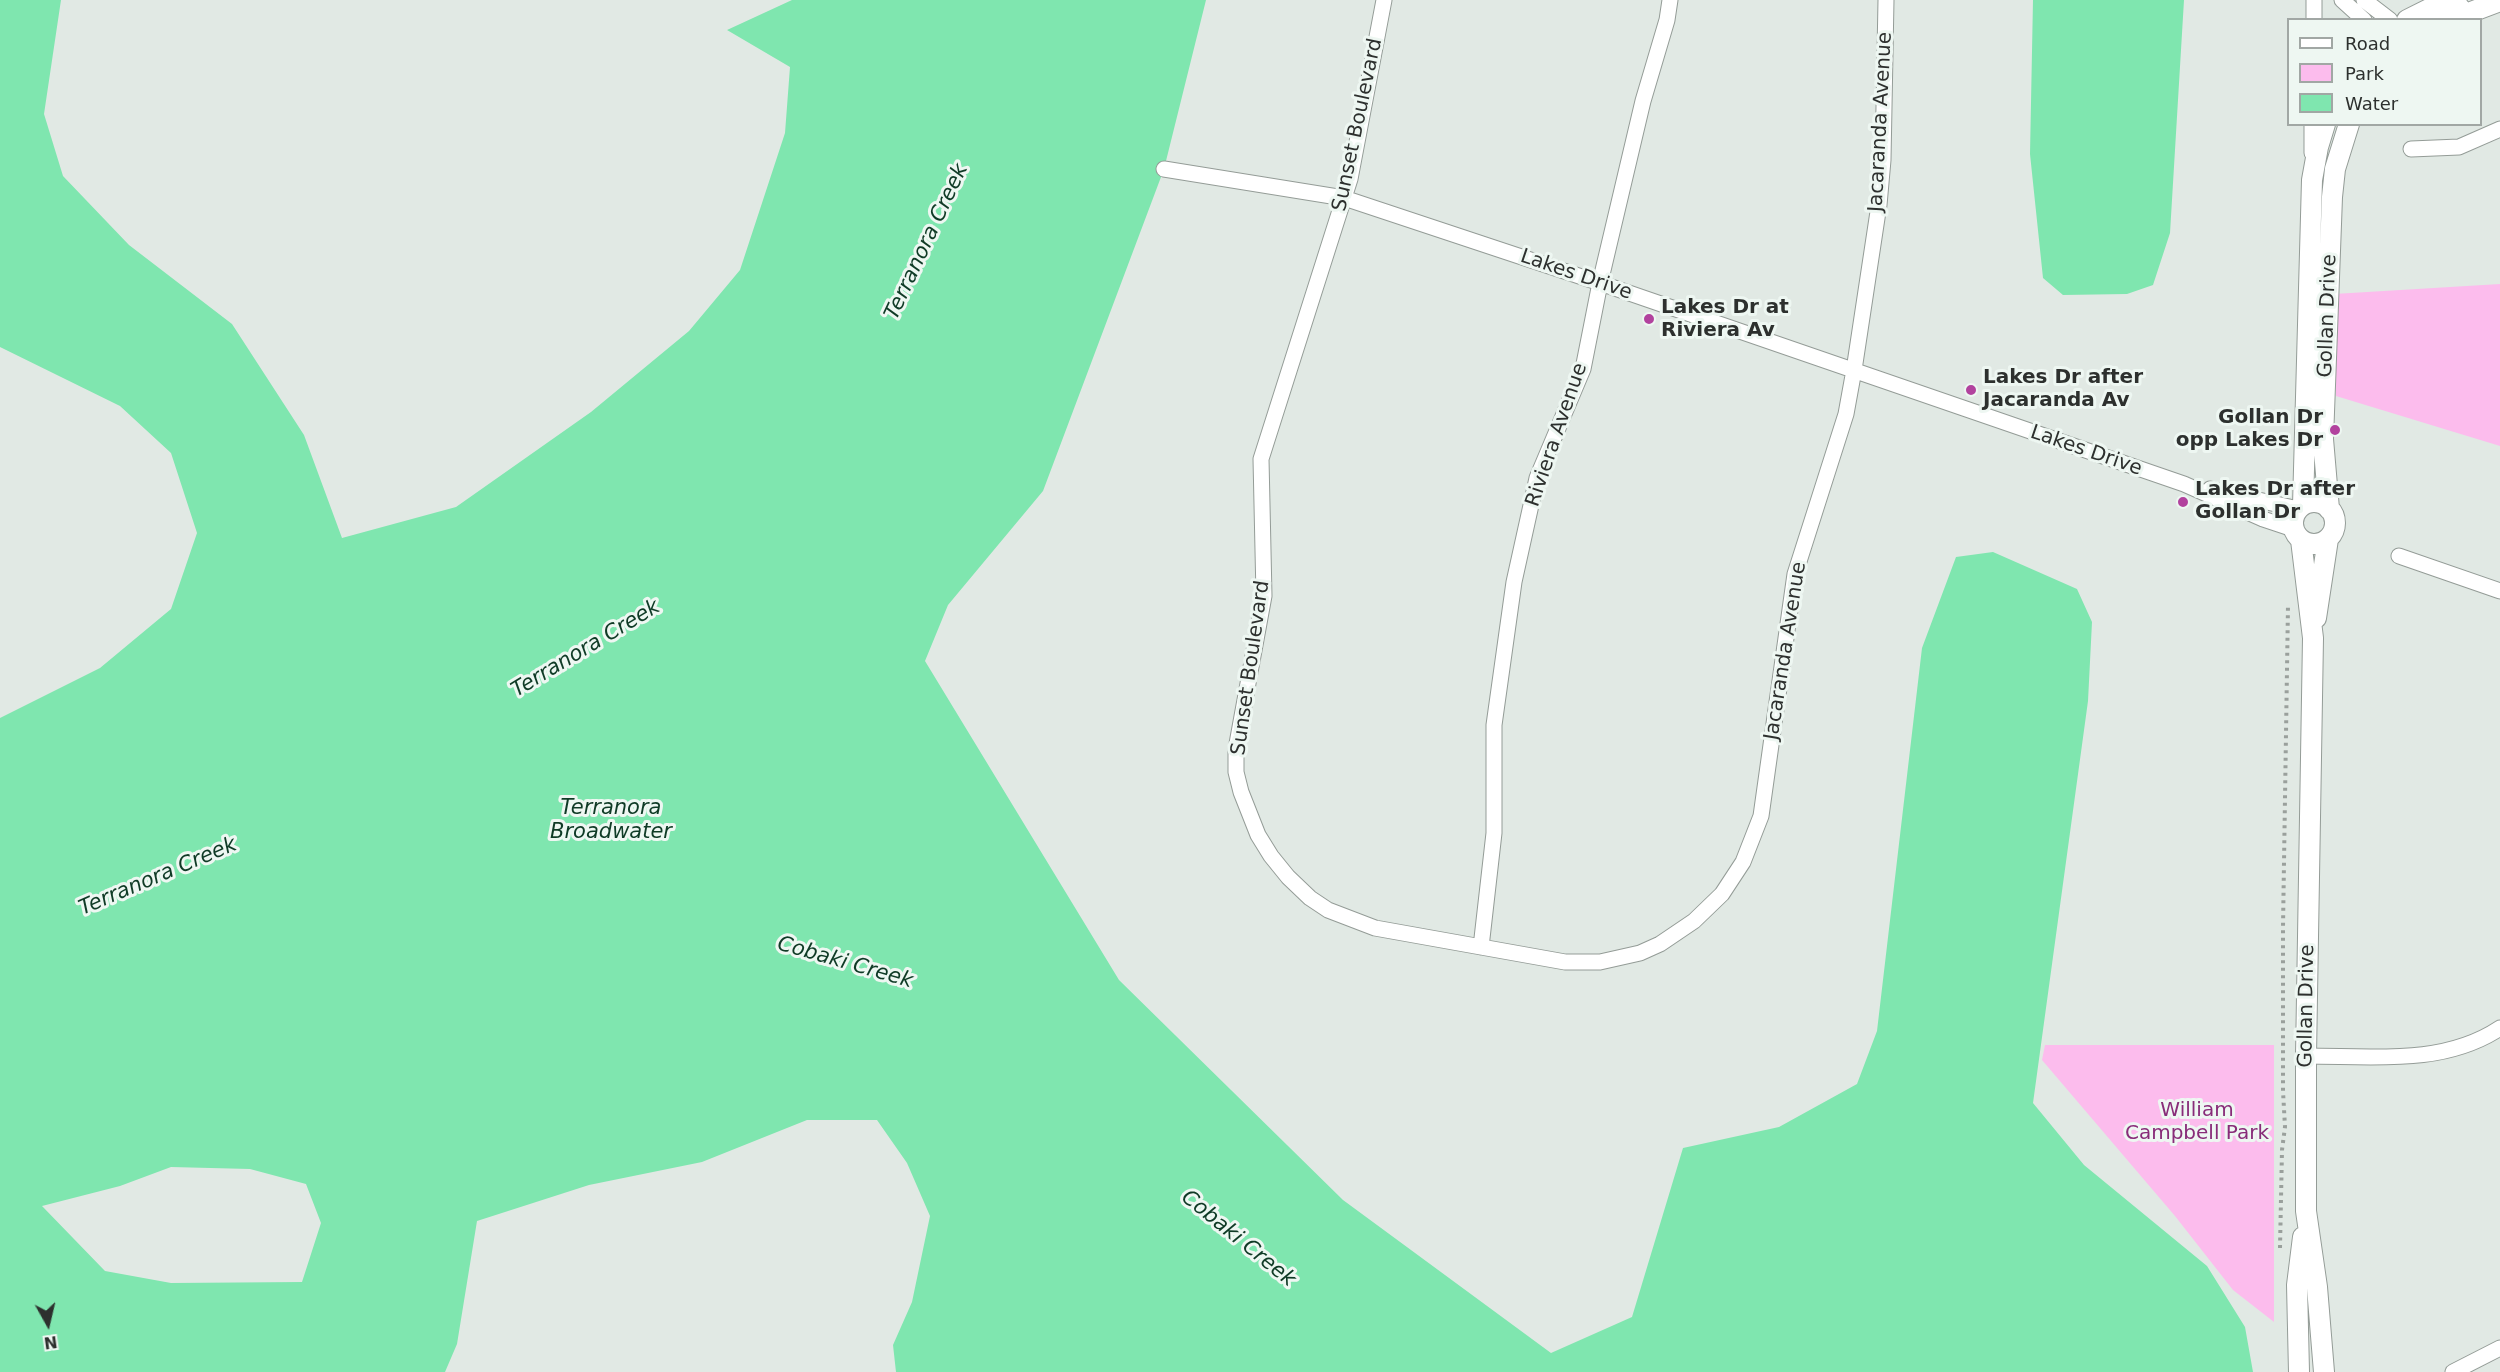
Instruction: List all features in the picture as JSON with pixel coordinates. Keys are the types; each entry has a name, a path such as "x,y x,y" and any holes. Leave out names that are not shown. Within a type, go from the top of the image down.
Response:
{"street":[{"name":"Sunset Boulevard","path":"1384,0 1350,179 1262,459 1264,596 1236,748 1236,772 1248,815 1258,835 1288,878 1310,898 1338,914 1375,928 1481,947"},
{"name":"Riviera Avenue","path":"1481,947 1494,833 1494,725 1514,582 1537,478 1583,369 1600,283 1643,101 1667,20 1670,0"},
{"name":"Jacaranda Avenue","path":"1481,947 1582,963 1620,959 1640,953 1678,933 1711,906 1732,880 1754,838 1761,816 1795,574 1846,414 1854,370 1879,205 1883,160 1886,0"},
{"path":"2314,0 2314,18"},
{"path":"2342,0 2362,18"},
{"path":"2364,0 2387,18"},
{"path":"2411,18 2448,0"},
{"path":"2455,18 2500,1"},
{"path":"2435,18 2460,6 2480,8"},
{"name":"Gollan Drive","path":"2301,507 2312,126"},
{"name":"Gollan Drive","path":"2312,180 2324,126"},
{"path":"2333,187 2334,155 2340,126"},
{"name":"Gollan Drive","path":"2329,509 2323,440 2333,187 2338,155 2349,126"},
{"path":"2411,149 2459,147 2500,129"},
{"name":"Lakes Drive","path":"1164,169 1344,198 1600,283 2184,484 2297,535"},
{"name":"Lakes Drive","path":"2184,484 2301,507"},
{"path":"2317,502 2329,509 2334,521 2332,533 2328,538 2315,544 2297,535 2292,522 2301,507 2317,502"},
{"name":"Gollan Drive","path":"2297,535 2313,638"},
{"name":"Gollan Drive","path":"2324,1372 2317,1287 2306,1211 2306,1056 2313,638 2328,538"},
{"path":"2399,556 2500,591"},
{"path":"2306,1056 2433,1055 2484,1039 2500,1028"},
{"path":"2299,1372 2297,1285 2306,1211"},
{"path":"2453,1372 2500,1348"}],"path":[{"path":"2280,1258 2282,1150 2285,1127 2283,927 2288,597"}],"green space":[{"path":"2500,284 2500,446 2336,396 2334,294"},
{"name":"William Campbell Park","path":"2045,1045 2274,1045 2274,1322 2233,1290 2175,1216 2042,1060"}],"water":[{"name":"Terranora Broadwater","path":"0,0 61,0 44,114 63,176 129,245 232,324 304,435 342,538 456,507 591,412 689,331 740,270 785,133 790,67 727,30 792,0 1206,0 1164,169 1043,491 948,605 925,661 1119,980 1343,1200 1551,1353 1632,1317 1683,1148 1779,1127 1857,1084 1877,1031 1922,648 1956,557 1993,552 2077,589 2092,622 2088,701 2033,1103 2084,1165 2207,1266 2245,1327 2253,1372 896,1372 893,1345 912,1302 930,1216 907,1163 877,1120 807,1120 702,1162 589,1185 477,1221 457,1344 445,1372 0,1372 0,718 100,668 171,609 197,533 171,453 120,406 0,347","holes":["171,1167 250,1169 306,1184 321,1223 302,1282 171,1283 105,1271 42,1206 120,1186"]},
{"path":"2033,0 2184,0 2170,233 2153,285 2127,294 2063,295 2043,278 2030,154"}],"place":[{"name":"Lakes Dr at Riviera Av","path":"1649,319"},
{"name":"Lakes Dr after Jacaranda Av","path":"1971,390"},
{"name":"Gollan Dr opp Lakes Dr","path":"2335,430"},
{"name":"Lakes Dr after Gollan Dr","path":"2183,502"}],"water label":[{"name":"Terranora Creek","path":"927,242"},
{"name":"Terranora Creek","path":"586,649"},
{"name":"Terranora Creek","path":"158,877"},
{"name":"Cobaki Creek","path":"845,963"},
{"name":"Cobaki Creek","path":"1238,1239"}]}
